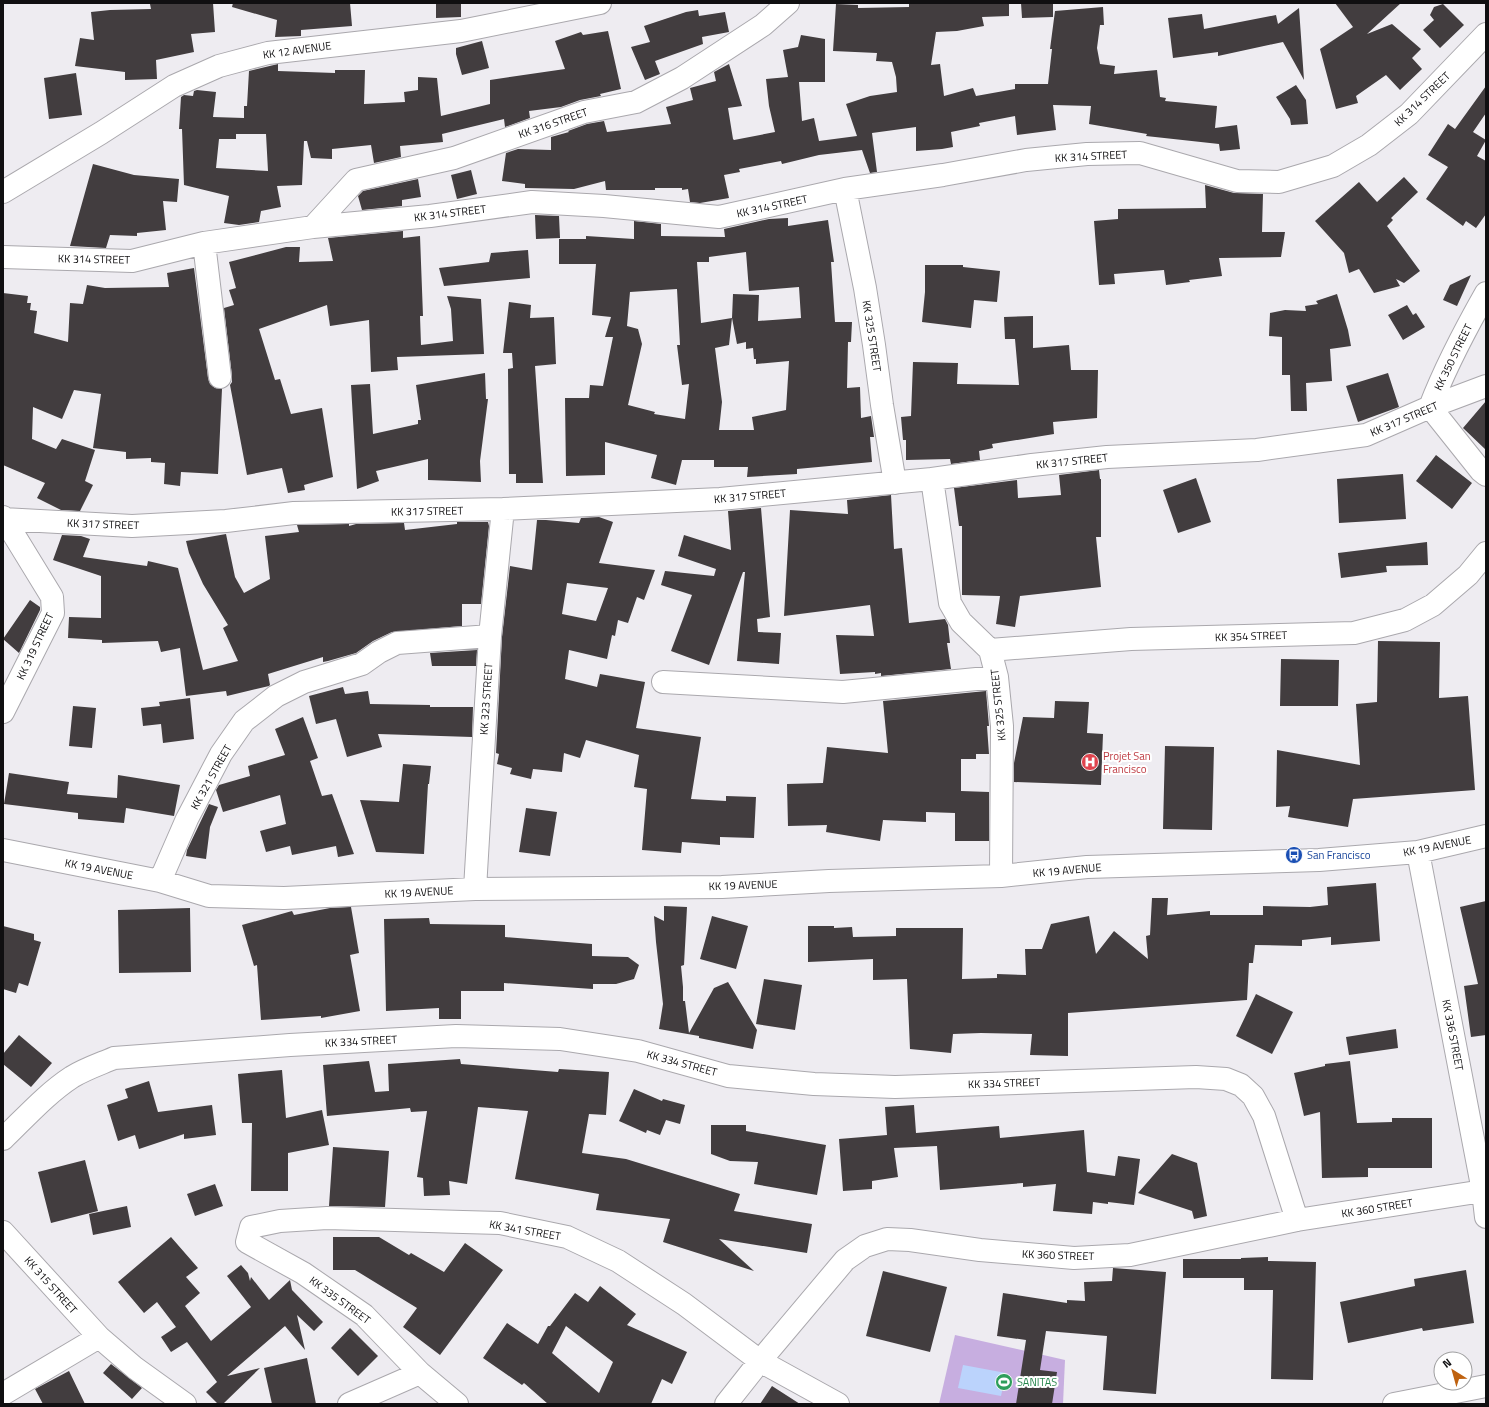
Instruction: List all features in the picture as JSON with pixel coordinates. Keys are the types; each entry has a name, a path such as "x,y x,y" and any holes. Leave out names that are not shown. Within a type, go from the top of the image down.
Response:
{"street":[{"name":"KK 316 STREET","path":"313,227 356,180 454,158 584,112 636,102 682,78 763,25 788,3"},
{"name":"KK 12 AVENUE","path":"3,192 101,133 174,86 220,66 268,53 462,31 594,4"},
{"name":"KK 314 STREET","path":"3,257 132,261 204,243 313,227 430,216 532,202 604,206 719,217 845,189 1026,160 1087,154 1140,153 1237,181 1279,182 1333,166 1369,146 1409,114 1486,34"},
{"name":"KK 325 STREET","path":"845,189 865,288 895,483"},
{"path":"204,243 220,377"},
{"name":"KK 350 STREET","path":"1430,407 1471,319 1486,293"},
{"name":"KK 317 STREET","path":"3,518 132,526 226,521 294,513 503,509 720,499 932,479 1047,463 1107,457 1256,450 1366,435 1430,407 1486,386"},
{"path":"1430,407 1481,471 1486,475"},
{"path":"932,479 950,603 961,622 990,650"},
{"name":"KK 323 STREET","path":"475,889 490,636 503,509"},
{"name":"KK 319 STREET","path":"3,518 52,597 53,613 3,712"},
{"name":"KK 354 STREET","path":"990,650 1131,640 1354,633 1405,620 1433,605 1468,575 1486,553"},
{"name":"KK 321 STREET","path":"160,881 188,819 221,754 244,721 276,696 304,682 362,664 379,652 397,643 490,636"},
{"name":"KK 325 STREET","path":"990,650 997,677 1002,726 1001,876"},
{"path":"663,682 843,692 997,677"},
{"name":"KK 19 AVENUE","path":"3,850 160,881 209,896 284,898 475,889 722,887 829,881 1001,876 1087,867 1320,860 1418,852 1486,836"},
{"name":"KK 336 STREET","path":"1418,852 1483,1191 1486,1218"},
{"name":"KK 334 STREET","path":"3,1139 45,1098 72,1077 91,1067 114,1058 290,1045 440,1037 560,1039 638,1051 728,1076 814,1084 895,1087 1196,1077 1226,1079 1241,1085 1253,1096 1264,1116 1297,1220"},
{"name":"KK 360 STREET","path":"726,1404 845,1260 865,1246 887,1239 910,1240 980,1250 1074,1258 1130,1255 1297,1220 1483,1191"},
{"name":"KK 341 STREET","path":"247,1242 251,1227 280,1221 327,1218 500,1223 567,1237 618,1261 684,1304 760,1361 838,1404"},
{"name":"KK 315 STREET","path":"3,1232 99,1337 135,1368 185,1404"},
{"name":"KK 335 STREET","path":"247,1242 303,1273 364,1315 420,1373 457,1404"},
{"path":"3,1394 99,1337"},
{"path":"349,1404 420,1373"},
{"path":"1394,1404 1486,1386"}],"shaded area":[{"name":"SANITAS","path":"955,1335 1065,1360 1063,1404 939,1404"}],"water":[{"path":"963,1365 1006,1373 1001,1396 958,1388"}],"building":[{"path":"213,3 215,32 191,34 194,52 156,60 157,79 125,80 125,72 75,66 80,38 94,40 91,12 151,9 150,4"},
{"path":"233,3 350,3 352,26 301,30 301,36 275,37 277,20 232,7"},
{"path":"436,3 461,3 461,17 436,18"},
{"path":"909,3 1009,3 1009,16 982,17 984,26 957,31 936,32 931,65 940,64 944,96 973,88 976,96 1015,89 1015,84 1048,84 1052,49 1050,49 1055,11 1103,7 1104,25 1100,25 1097,48 1100,64 1115,66 1114,74 1157,70 1160,97 1166,98 1165,101 1217,106 1215,128 1237,125 1240,149 1220,151 1219,144 1146,136 1147,134 1089,124 1091,106 1053,105 1056,130 1017,135 1015,116 979,123 980,126 951,132 953,147 916,151 916,127 872,133 877,172 870,173 862,150 819,155 782,164 781,161 739,169 740,172 724,175 729,198 700,203 690,202 688,189 682,190 682,188 655,188 655,190 606,190 605,181 574,189 525,188 525,184 502,181 506,153 518,149 551,150 551,137 569,132 568,131 587,124 604,121 607,132 671,124 666,107 693,100 690,88 716,81 714,72 729,64 742,106 728,108 733,139 775,132 769,106 766,79 788,77 783,50 798,47 801,35 825,39 825,82 799,82 802,121 814,118 819,141 857,136 846,104 870,96 897,92 896,77 892,62 876,61 877,53 833,51 836,4 858,5 858,8 909,7"},
{"path":"1021,3 1053,3 1053,17 1022,18"},
{"path":"1335,3 1401,3 1367,34 1392,24 1421,49 1412,58 1422,69 1400,90 1386,75 1356,96 1358,103 1336,109 1320,49 1353,27"},
{"path":"1443,4 1464,25 1440,48 1423,30 1434,20 1430,15 1434,7"},
{"path":"1299,8 1304,80 1283,42 1218,56 1218,52 1173,58 1168,18 1202,14 1204,29 1276,15 1278,24"},
{"path":"698,10 699,16 725,12 729,32 702,37 703,44 655,61 660,74 645,80 631,47 650,42 644,26 686,12"},
{"path":"608,31 621,89 600,94 601,96 580,100 561,107 529,111 530,118 505,127 504,119 442,134 443,142 400,146 401,157 374,163 371,145 332,149 332,159 311,158 307,141 304,141 302,185 277,186 281,207 261,211 259,222 239,225 224,223 229,196 184,185 182,129 179,129 181,97 184,95 193,96 194,91 216,92 213,117 244,118 244,106 247,106 249,71 278,64 278,71 335,73 335,70 365,70 364,104 405,102 404,92 418,90 418,77 437,78 441,116 490,104 490,80 565,69 555,41 581,32 583,35","holes":["236,134 266,134 268,171 216,168 219,139 236,139"]},
{"path":"482,41 489,68 462,75 456,54 456,48"},
{"path":"76,73 82,115 49,119 44,78"},
{"path":"1296,85 1306,100 1308,124 1291,125 1290,119 1276,97"},
{"path":"1486,86 1486,113 1473,132 1486,140 1477,156 1486,161 1486,214 1476,228 1466,221 1463,226 1426,199 1448,167 1428,155 1448,124 1455,129"},
{"path":"93,164 134,175 179,179 177,202 163,201 166,230 137,233 137,236 110,235 106,248 70,246"},
{"path":"471,170 477,194 457,199 451,175"},
{"path":"1404,177 1418,192 1391,218 1393,220 1387,226 1420,271 1404,283 1396,279 1400,286 1374,293 1359,269 1349,273 1344,253 1315,221 1359,182 1377,202"},
{"path":"418,179 421,197 402,200 402,206 362,210 358,196 363,191"},
{"path":"1205,185 1234,193 1263,194 1262,232 1285,232 1281,257 1219,258 1222,276 1189,280 1190,282 1166,285 1164,270 1114,274 1115,284 1099,285 1094,221 1118,219 1118,209 1206,208"},
{"path":"535,215 559,216 560,238 536,239"},
{"path":"788,218 788,226 828,220 834,262 831,262 835,322 852,322 851,342 848,342 847,388 860,387 861,418 871,416 874,437 870,437 872,462 797,469 797,474 747,477 748,467 714,467 714,460 682,460 676,485 651,478 657,455 605,442 605,475 566,476 565,398 589,398 590,385 603,386 613,337 605,337 611,317 592,315 596,264 559,264 559,239 586,239 586,236 634,239 634,221 661,224 661,236 725,237 724,229 769,219","holes":["746,252 749,291 799,287 801,318 758,321 759,295 733,294 732,318 701,323 697,262 709,262 709,257","677,289 680,345 677,345 682,385 689,384 685,419 654,414 655,412 628,405 642,344 638,329 627,326 630,292","732,318 737,344 746,342 746,349 753,348 756,364 789,361 786,410 752,417 754,430 719,430 722,402 715,348 729,345"]},
{"path":"403,231 403,238 420,236 423,316 420,316 421,345 453,341 451,309 447,296 481,299 484,354 397,357 398,370 371,372 369,320 330,326 327,305 259,329 275,380 280,379 291,414 322,408 333,477 304,485 305,490 288,493 282,468 247,475 230,385 232,382 232,376 224,308 234,305 229,290 236,288 229,262 286,247 300,247 299,262 333,261 328,238"},
{"path":"528,250 530,278 444,286 439,268 489,262 491,253"},
{"path":"925,265 963,265 963,267 1000,271 997,302 974,300 971,328 922,322 925,292"},
{"path":"194,268 208,378 210,384 215,388 222,389 218,474 181,472 180,486 164,484 165,463 151,462 151,458 126,459 126,452 93,448 101,394 74,390 62,419 33,407 32,439 56,449 62,439 95,450 85,481 93,485 80,511 61,510 37,498 45,483 3,465 3,293 28,296 27,303 31,303 30,310 37,311 34,333 68,342 70,303 83,304 87,285 105,288 169,287 167,273"},
{"path":"1471,275 1457,306 1443,300 1450,285"},
{"path":"1337,294 1348,330 1351,346 1330,349 1332,381 1306,383 1307,411 1291,411 1290,375 1282,375 1282,337 1269,336 1270,313 1285,310 1306,311 1305,306 1318,304 1316,301"},
{"path":"509,302 531,305 530,318 554,317 556,364 535,366 543,483 516,483 516,474 509,474 508,369 513,368 512,353 503,353"},
{"path":"1407,305 1413,315 1416,313 1425,327 1403,340 1388,315"},
{"path":"1033,316 1033,348 1069,345 1071,370 1098,370 1097,418 1053,422 1054,434 992,444 993,448 979,451 980,460 951,464 950,459 906,460 906,440 903,440 901,417 911,416 913,362 958,363 957,384 1019,385 1015,339 1005,339 1004,317"},
{"path":"485,373 486,399 488,399 480,461 481,482 428,480 428,459 376,471 379,481 357,489 351,385 370,384 373,434 418,424 418,420 421,420 416,385"},
{"path":"1388,373 1399,407 1358,422 1346,386"},
{"path":"1486,401 1486,450 1463,428"},
{"path":"1436,455 1472,483 1452,509 1416,481"},
{"path":"1099,470 1101,479 1101,537 1096,537 1101,587 1020,596 1015,627 996,624 1000,596 962,595 962,526 959,526 954,488 1017,480 1018,498 1061,495 1059,475"},
{"path":"1403,474 1406,519 1339,523 1337,479"},
{"path":"1196,478 1211,522 1178,533 1163,490"},
{"path":"891,495 894,549 902,548 909,623 945,619 948,625 950,643 947,643 951,669 881,676 881,673 875,674 875,672 840,674 836,635 874,636 870,605 784,616 790,510 848,514 847,500"},
{"path":"761,508 770,617 757,619 758,632 781,633 779,664 737,661 745,572 743,572 709,665 671,651 692,595 661,585 665,571 714,576 716,569 678,556 684,535 731,550 728,511"},
{"path":"599,517 613,522 599,563 655,570 644,600 637,597 628,623 618,620 615,636 612,635 607,659 569,650 565,679 597,687 600,674 645,682 636,728 701,737 691,799 726,801 726,796 756,797 754,838 720,837 720,845 682,842 681,853 642,850 647,789 634,787 639,755 586,740 580,758 564,753 562,772 533,769 531,779 510,774 512,768 497,764 499,754 496,753 502,637 510,566 532,570 537,520 579,523 581,518","holes":["567,583 608,588 596,621 562,614"]},
{"path":"457,522 488,522 489,526 481,604 462,604 462,626 392,632 373,641 356,653 323,662 323,657 268,674 269,686 227,696 226,691 186,696 180,648 161,652 158,641 102,643 102,640 68,638 69,617 101,618 101,576 53,560 62,535 81,536 90,539 83,557 147,566 148,561 178,568 203,670 238,661 223,628 228,625 203,584 189,553 186,541 226,534 235,577 244,593 270,579 265,536 299,532 297,525 349,524 349,526 356,524 404,523 405,530 457,524"},
{"path":"1427,542 1428,565 1386,566 1387,572 1341,578 1338,553"},
{"path":"30,600 40,607 40,610 19,653 3,639"},
{"path":"1378,641 1440,642 1439,698 1468,696 1475,790 1353,799 1348,827 1288,817 1290,806 1276,807 1277,750 1360,765 1356,704 1377,702"},
{"path":"477,650 476,666 432,666 430,653"},
{"path":"1281,659 1339,660 1338,706 1280,706"},
{"path":"343,687 345,694 368,691 370,704 430,705 430,707 473,707 472,737 378,734 382,747 347,757 336,719 316,724 309,696"},
{"path":"986,691 989,726 987,726 989,754 976,754 976,759 961,759 961,791 989,792 989,841 955,841 955,813 926,812 926,822 883,820 880,841 826,832 827,825 788,826 787,784 823,783 827,747 888,753 883,701"},
{"path":"190,698 194,739 163,743 161,724 143,726 141,708 160,706 159,702"},
{"path":"1055,701 1089,702 1087,733 1103,734 1101,785 1014,782 1014,763 1023,717 1054,718"},
{"path":"73,706 96,708 92,748 69,746"},
{"path":"303,717 318,758 310,761 322,796 332,794 354,854 338,857 336,846 292,855 290,846 266,852 260,831 286,824 280,795 223,812 216,790 219,785 250,776 248,766 285,755 275,729"},
{"path":"1165,746 1214,747 1212,830 1163,829"},
{"path":"403,764 431,766 428,784 424,854 376,852 360,800 399,802"},
{"path":"9,773 69,782 67,794 117,798 118,775 180,785 174,816 126,808 124,823 78,819 78,813 4,804"},
{"path":"209,804 218,807 210,827 206,859 186,856 187,850"},
{"path":"526,808 557,812 550,856 519,852"},
{"path":"1376,883 1380,941 1331,945 1331,937 1302,940 1302,946 1255,945 1253,963 1249,963 1247,1000 1068,1013 1068,1056 1030,1055 1032,1034 953,1034 951,1053 910,1049 907,979 873,980 873,959 808,962 808,926 834,926 834,928 852,927 853,937 896,936 896,928 963,928 962,979 997,978 997,974 1026,975 1025,949 1042,949 1051,924 1089,916 1096,954 1114,931 1148,959 1146,936 1150,935 1152,898 1168,898 1167,915 1210,911 1210,915 1263,915 1263,906 1310,907 1328,905 1327,887"},
{"path":"1486,901 1486,1035 1471,1037 1464,986 1478,984 1460,907"},
{"path":"664,906 687,907 684,965 681,966 683,1001 685,1001 689,1033 714,988 728,982 757,1030 753,1049 699,1038 699,1036 659,1029 663,1004 654,916 664,921"},
{"path":"351,907 359,953 350,955 360,1011 321,1018 321,1016 261,1020 257,965 254,966 242,925 292,911 294,915 330,908"},
{"path":"190,908 191,972 119,973 118,910"},
{"path":"712,916 748,926 736,969 700,959"},
{"path":"429,918 430,924 505,925 505,937 592,944 592,956 628,957 639,965 634,979 616,984 593,984 593,989 504,983 504,991 461,991 461,1019 439,1019 439,1008 386,1011 384,919"},
{"path":"3,926 34,934 34,940 41,942 28,986 19,983 16,993 3,989"},
{"path":"764,979 802,985 795,1030 756,1024"},
{"path":"1256,994 1293,1012 1272,1054 1236,1036"},
{"path":"1396,1029 1398,1048 1349,1055 1346,1037"},
{"path":"19,1035 52,1063 31,1087 3,1064 3,1054"},
{"path":"460,1059 461,1064 558,1072 559,1069 609,1072 606,1115 589,1114 582,1153 626,1159 740,1194 734,1211 812,1224 807,1253 719,1239 754,1271 663,1242 670,1219 596,1210 599,1194 515,1179 528,1111 478,1107 467,1184 449,1181 450,1195 424,1196 423,1178 417,1177 427,1111 411,1112 410,1108 327,1116 323,1065 369,1061 375,1092 389,1091 388,1064"},
{"path":"1350,1061 1357,1123 1392,1122 1392,1118 1432,1118 1432,1168 1368,1168 1368,1177 1322,1178 1320,1112 1304,1116 1294,1073 1325,1066 1325,1064"},
{"path":"282,1070 286,1118 322,1110 329,1145 288,1153 288,1191 251,1191 252,1123 242,1123 238,1074"},
{"path":"149,1081 158,1112 212,1105 216,1135 184,1139 184,1134 139,1149 135,1135 118,1141 107,1105 128,1098 125,1089"},
{"path":"634,1089 662,1101 663,1099 685,1105 680,1124 666,1120 660,1135 647,1130 646,1133 619,1121"},
{"path":"914,1105 916,1133 999,1126 1000,1138 1084,1130 1087,1172 1115,1176 1118,1156 1140,1159 1134,1205 1093,1202 1092,1214 1053,1211 1056,1184 1023,1187 1023,1183 940,1190 937,1146 894,1148 898,1177 872,1181 872,1189 843,1191 839,1139 887,1135 885,1107"},
{"path":"711,1125 746,1125 746,1131 826,1145 817,1195 754,1184 758,1162 730,1161 711,1154"},
{"path":"333,1147 389,1151 385,1207 329,1206"},
{"path":"1172,1154 1197,1163 1207,1216 1194,1219 1192,1211 1138,1193"},
{"path":"85,1160 98,1211 51,1223 38,1172"},
{"path":"215,1184 223,1206 195,1216 187,1194"},
{"path":"127,1206 131,1227 93,1235 89,1214"},
{"path":"171,1237 198,1268 186,1277 200,1293 185,1306 211,1341 251,1307 227,1276 241,1265 248,1273 250,1281 251,1277 269,1300 290,1280 292,1290 323,1322 314,1331 297,1315 305,1350 285,1326 227,1376 260,1368 223,1404 218,1404 206,1392 217,1382 187,1342 171,1352 161,1337 176,1327 157,1302 144,1313 118,1282"},
{"path":"333,1237 379,1237 409,1255 411,1253 444,1272 465,1243 503,1270 440,1355 403,1327 417,1308 355,1270 333,1270"},
{"path":"1268,1257 1268,1261 1316,1262 1313,1380 1271,1379 1273,1290 1244,1290 1244,1278 1183,1278 1183,1259 1241,1259"},
{"path":"1113,1268 1166,1272 1156,1394 1103,1390 1107,1336 1046,1331 1040,1370 1057,1372 1052,1404 1016,1404 1026,1340 997,1336 1003,1293 1067,1303 1067,1300 1085,1301 1084,1282 1112,1281"},
{"path":"1466,1270 1474,1323 1423,1331 1422,1328 1348,1343 1340,1302 1415,1286 1414,1279"},
{"path":"883,1271 947,1287 930,1352 866,1336"},
{"path":"600,1286 636,1314 627,1325 687,1352 672,1384 662,1379 651,1404 548,1404 524,1383 522,1385 483,1358 507,1323 538,1344 548,1326 550,1326 575,1293 588,1302","holes":["566,1326 613,1362 599,1393 552,1353"]},
{"path":"350,1328 378,1356 358,1376 331,1348"},
{"path":"307,1358 316,1404 272,1404 264,1368"},
{"path":"111,1364 142,1388 132,1399 103,1373"},
{"path":"69,1371 85,1404 43,1404 35,1389"},
{"path":"772,1386 800,1404 760,1404"}],"place":[{"name":"Projet San Francisco","path":"1090,762"},
{"name":"San Francisco","path":"1294,855"},
{"name":"SANITAS","path":"1004,1382"}]}
